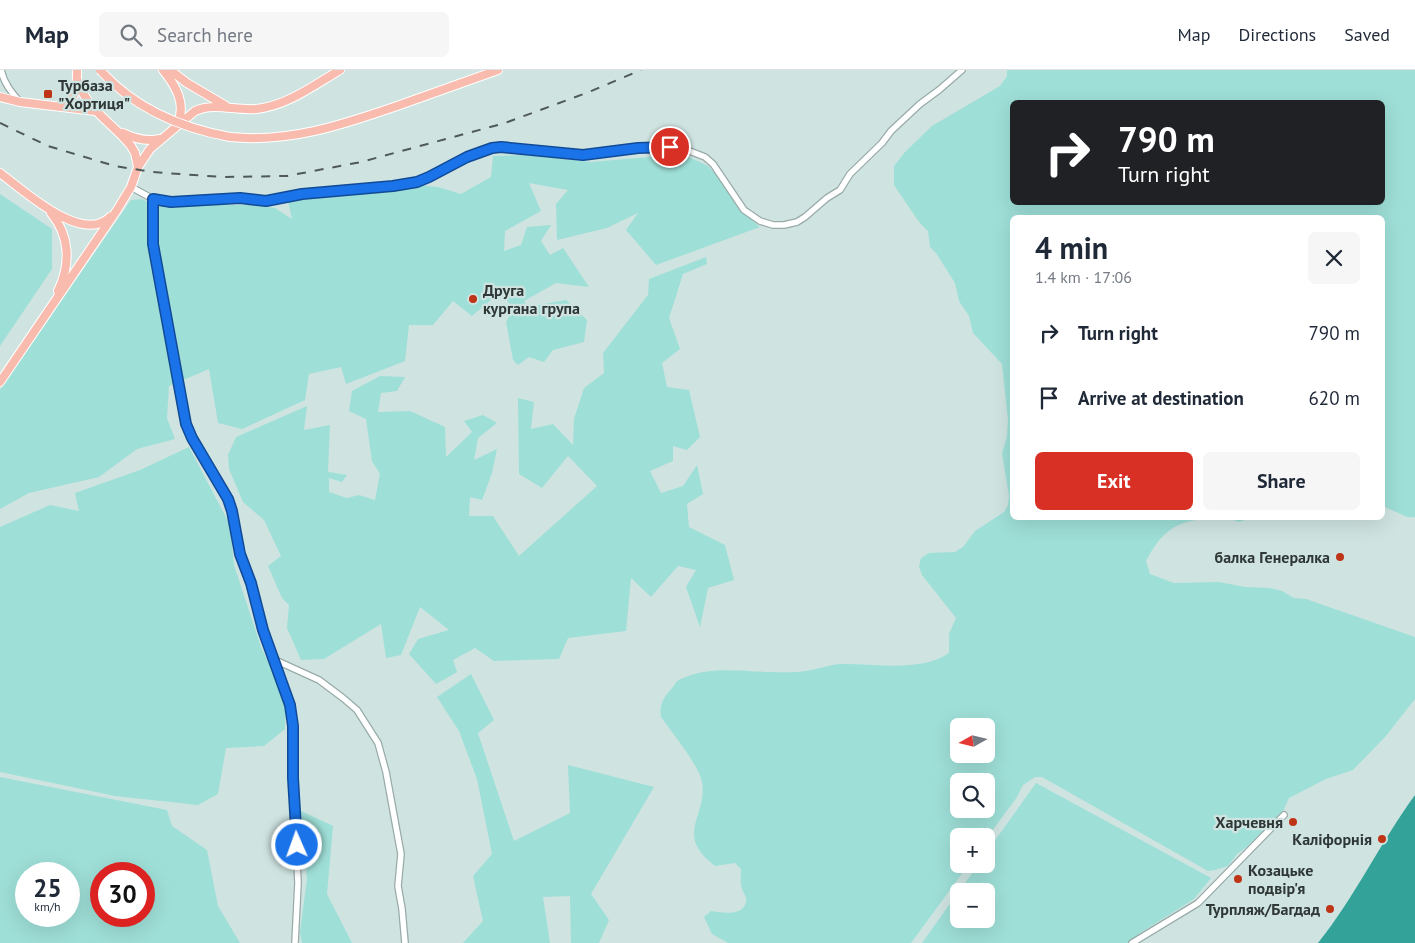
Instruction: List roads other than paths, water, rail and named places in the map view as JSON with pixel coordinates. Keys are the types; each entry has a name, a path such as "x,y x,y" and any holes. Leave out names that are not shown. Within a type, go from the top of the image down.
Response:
{"main road":[{"path":"55,105 62,105 72,100 76,90 77,70"},
{"path":"100,70 125,93 164,118 199,130 230,137 274,138 346,124 498,70"},
{"path":"163,70 176,89 181,102 181,118 175,129"},
{"path":"170,70 203,94 228,107"},
{"path":"0,382 117,210 131,187 138,167 150,149 195,111 203,108 228,107 254,109 282,103 340,70"},
{"path":"77,79 94,111 131,146 135,153 138,167"},
{"path":"0,97 20,102 94,111"},
{"path":"116,130 142,140 152,141 162,138"},
{"path":"0,173 62,217 85,225 95,225 107,220 117,210"},
{"path":"48,208 62,229 66,240 67,255 60,285 50,306"}],"street":[{"path":"131,187 153,199 171,202 240,198 266,201 302,194 393,186 423,179 467,157 501,147 583,155 638,148 670,147 705,156 713,164 744,210 760,221 772,225 784,225 805,218 827,198 840,190 850,174 882,143 891,131 920,104 940,90 962,70"},
{"path":"1,71 11,92 20,102"},
{"path":"153,199 153,244 186,424 192,438 228,499 240,554 251,583 263,630 290,705 293,726 293,778 298,883 295,943"},
{"path":"275,660 319,680 343,698 356,710 378,743 386,772 401,854 398,886 405,943"},
{"path":"1132,943 1198,903 1284,815"}],"railway":[{"path":"0,123 48,146 115,166 152,172 222,177 287,176 361,162 505,123 589,92 641,70"}],"place":[{"name":"Турбаза \"Хортиця\"","path":"48,94"},
{"name":"Друга кургана група","path":"473,299"},
{"name":"балка Генералка","path":"1340,557"},
{"name":"Харчевня","path":"1293,822"},
{"name":"Каліфорнія","path":"1382,839"},
{"name":"Козацьке подвір'я","path":"1238,879"},
{"name":"Турпляж/Багдад","path":"1330,909"}]}
